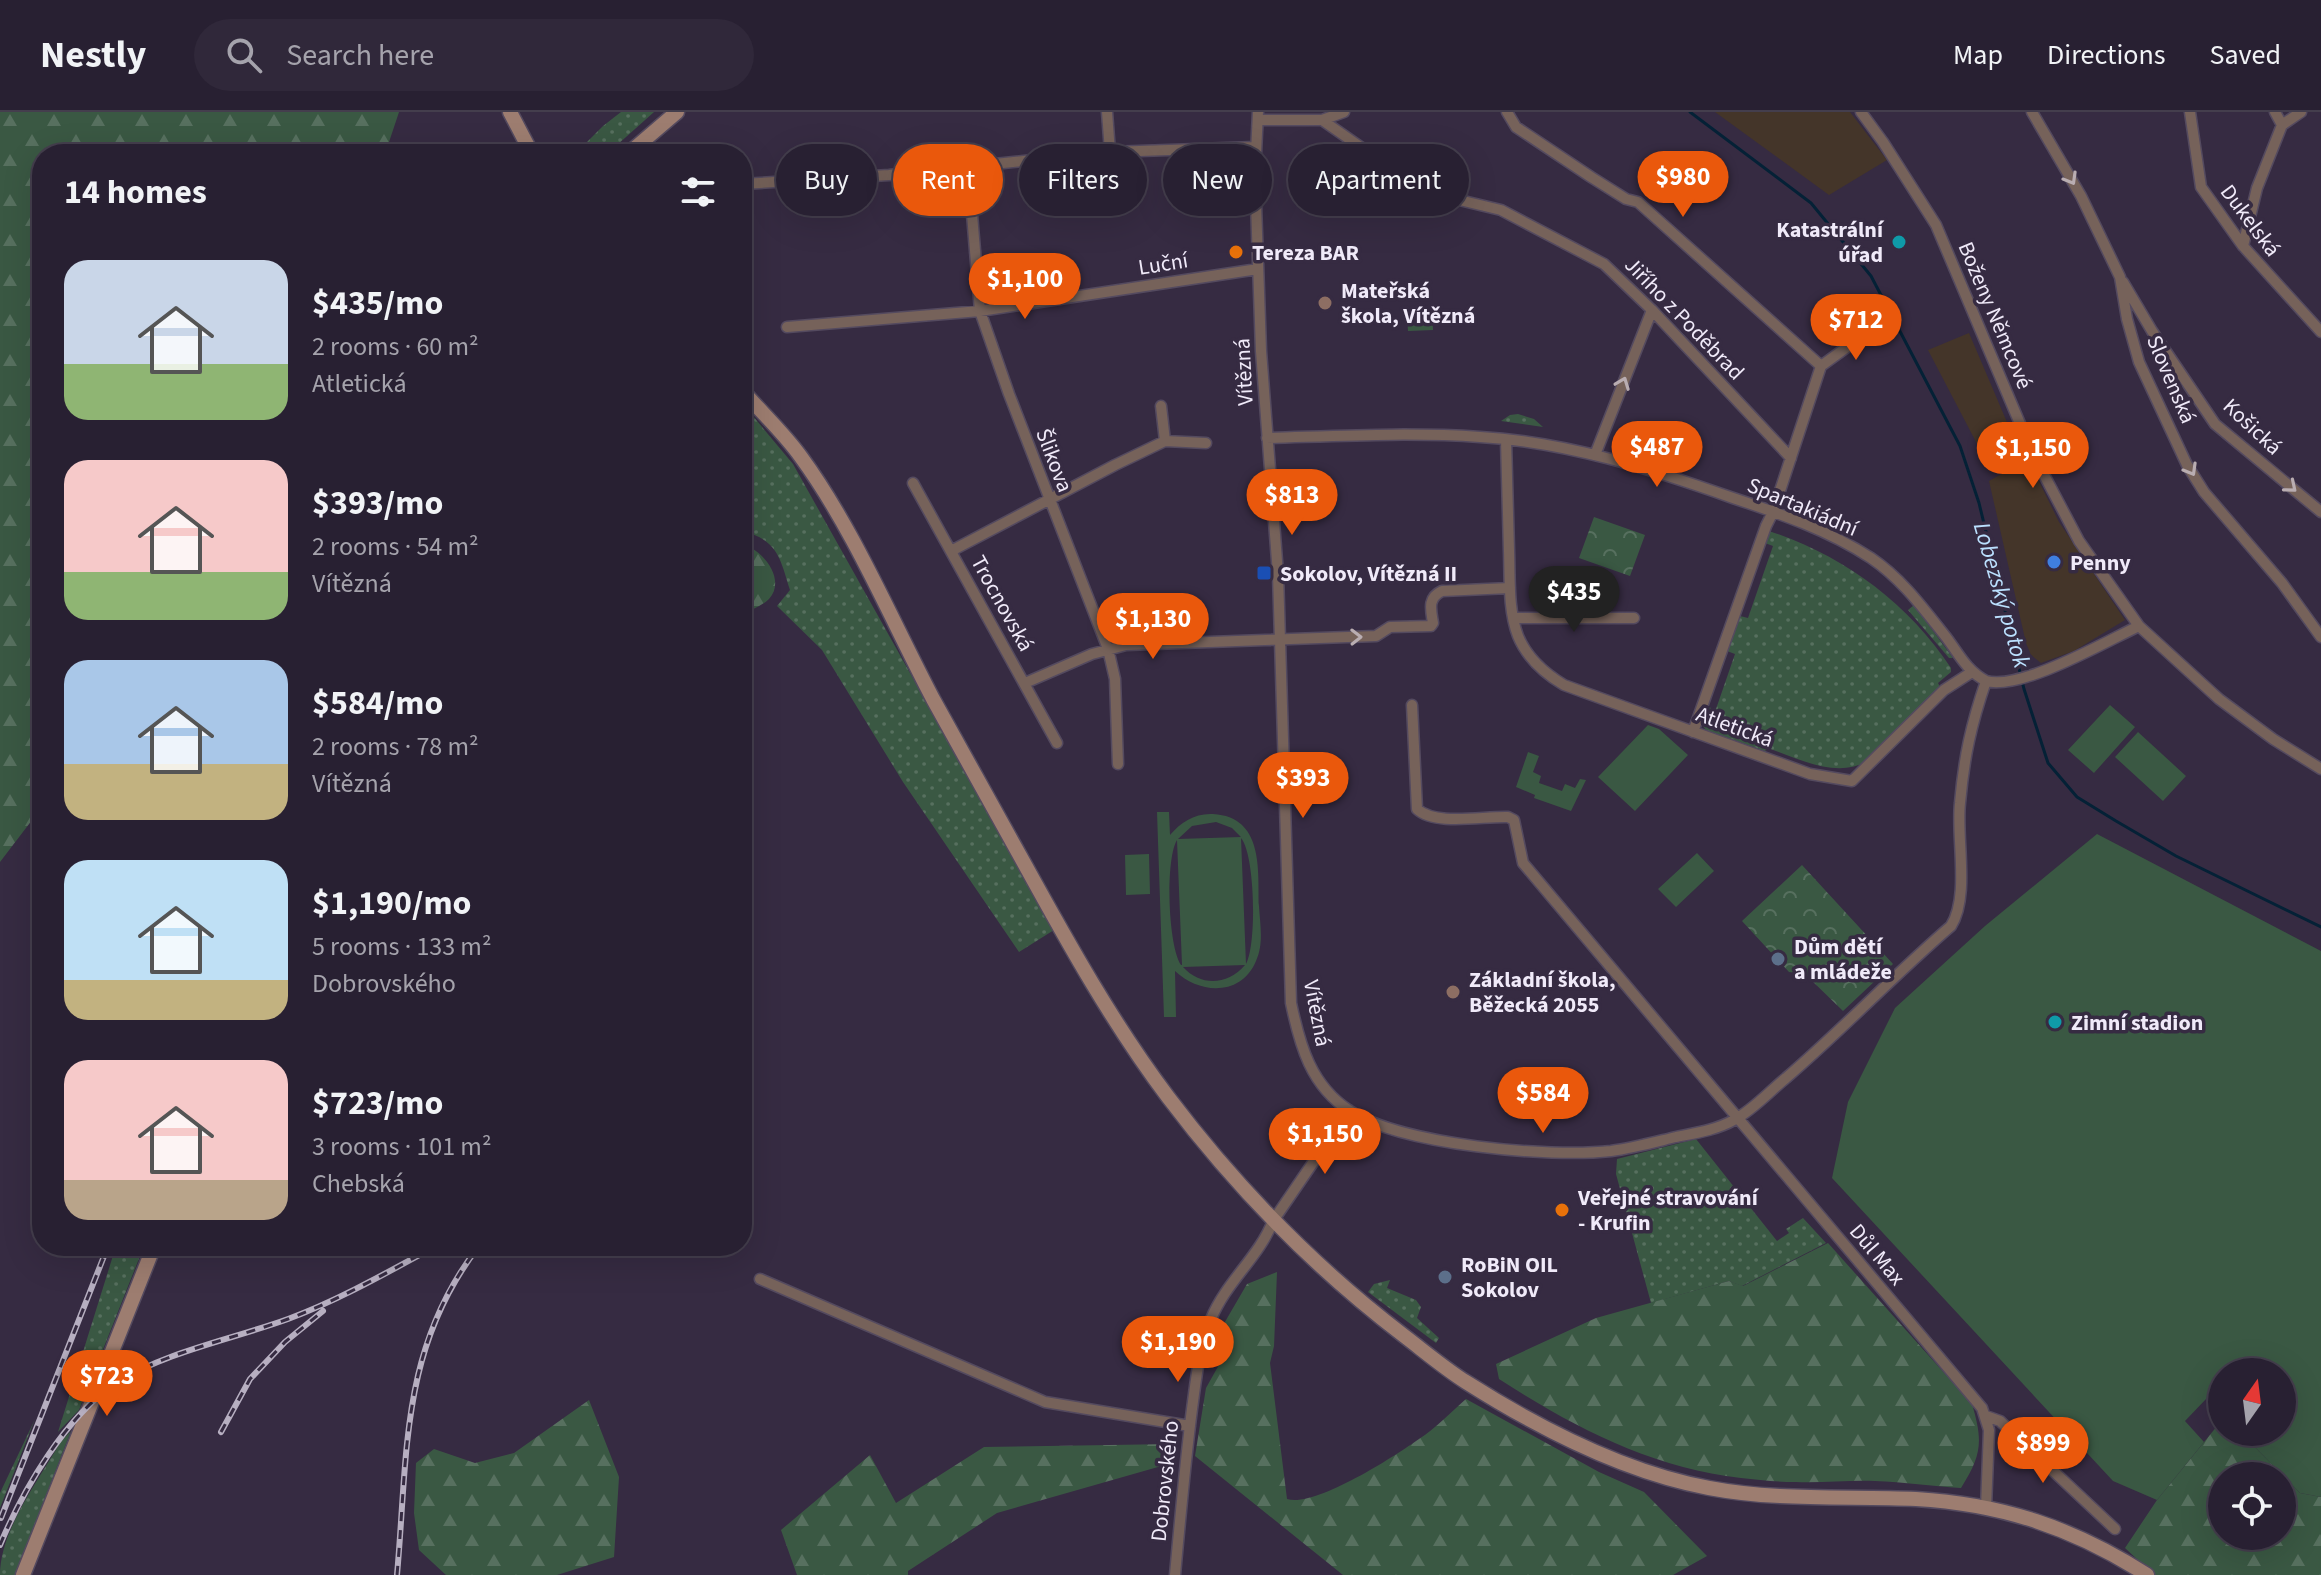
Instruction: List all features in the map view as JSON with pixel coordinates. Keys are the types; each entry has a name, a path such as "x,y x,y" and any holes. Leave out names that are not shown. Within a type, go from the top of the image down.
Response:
{"main road":[{"path":"510,112 527,144"},
{"path":"640,144 677,112"},
{"path":"752,401 800,456 846,531 934,699 1075,955 1166,1095 1273,1221 1346,1291 1464,1381 1607,1457 1672,1479 1734,1491 1785,1496 1917,1500 1986,1508 2053,1526 2106,1549 2147,1575"},
{"path":"23,1575 150,1256"}],"street":[{"path":"1107,112 1109,144"},
{"path":"1258,116 1322,120 1344,112"},
{"path":"1507,112 1516,127 1626,199 1638,202 1821,366"},
{"name":"Boženy Němcové","path":"1861,112 1936,225 2032,452 2079,541 2139,626 2219,699 2273,739 2321,769"},
{"name":"Slovenská","path":"2032,112 2081,196 2120,277 2139,362 2187,465 2204,492 2282,583 2321,637"},
{"name":"Dukelská","path":"2190,112 2201,187 2243,246 2321,332"},
{"path":"2275,112 2282,125"},
{"path":"2243,246 2257,188 2282,125 2301,112"},
{"name":"Vítězná","path":"1256,144 1258,116"},
{"name":"Jiřího z Poděbrad","path":"1322,120 1430,193 1501,210 1598,260 1652,310 1791,458"},
{"path":"752,183 893,175"},
{"name":"Šlikova","path":"972,216 980,311 1108,649 1115,679 1118,764"},
{"name":"Vítězná","path":"1257,216 1267,438 1278,574 1291,1003 1298,1036 1310,1069 1333,1097 1367,1120 1407,1133 1479,1146 1559,1153 1620,1150 1719,1127 1738,1118"},
{"name":"Luční","path":"787,327 980,311 1258,269"},
{"name":"Košická","path":"2120,277 2152,331 2215,424 2321,512"},
{"path":"1595,455 1652,310"},
{"path":"1693,732 1773,512 1821,366 1872,329"},
{"path":"1161,406 1165,441"},
{"name":"Spartakiádní","path":"1267,438 1377,435 1481,437 1595,455 1667,475 1840,539 1892,574 1911,592 1972,672 1986,681"},
{"name":"Atletická","path":"1506,440 1510,588 1514,618 1526,652 1554,679 1583,693 1810,774 1852,781 1944,690 1972,672"},
{"path":"951,551 1165,441 1206,443"},
{"name":"Trocnovská","path":"913,483 1057,743"},
{"path":"1025,683 1108,649 1126,645 1376,636 1390,627 1431,626 1433,596 1442,591 1510,588"},
{"path":"1514,618 1634,618"},
{"path":"1412,705 1417,809 1425,816 1437,819 1508,817 1514,820 1523,863 1738,1118 1811,1056 1951,926 1959,902 1959,807 1966,743 1986,681 1998,684 2033,674 2139,626"},
{"name":"Dobrovského","path":"1175,1575 1197,1372 1209,1322 1235,1278 1266,1240 1273,1221 1349,1110"},
{"name":"Důl Max","path":"1738,1118 1979,1403 1986,1416 2000,1421 2115,1529"},
{"path":"760,1279 1045,1402 1190,1426"},
{"path":"1986,1416 1989,1430 1986,1508"}],"shaded area":[{"path":"1715,112 1850,112 1887,160 1829,195"},
{"path":"1969,333 2018,448 1987,463 1928,350"},
{"path":"2028,459 2059,522 2125,620 2074,651 2041,663 2031,655 2026,643 1989,481"}],"green space":[{"path":"0,112 399,112 388,144 32,144 32,820 0,862"},
{"path":"621,112 654,112 618,144 585,144"},
{"path":"1432,314 1433,330 1408,331 1407,315"},
{"path":"1518,414 1534,419 1543,427 1501,421"},
{"path":"752,415 793,464 1054,930 1019,952 903,782 822,650 777,606 790,590 776,552 754,535"},
{"path":"1258,480 1265,480 1267,500 1265,509 1257,516"},
{"path":"1594,517 1645,535 1630,576 1579,558"},
{"path":"1769,531 1823,554 1872,584 1915,622 1951,668 1951,672 1938,683 1940,687 1866,762 1830,768 1768,748 1765,751 1706,730 1702,725 1707,707 1716,709 1735,654 1727,651 1740,616 1748,618 1773,546 1765,543"},
{"path":"752,548 764,558 774,574 774,591 752,610"},
{"path":"1914,605 1953,658 1949,658 1908,610"},
{"path":"2110,705 2135,727 2094,773 2068,750"},
{"path":"1648,725 1659,729 1688,755 1635,811 1598,777"},
{"path":"2138,732 2186,776 2163,801 2115,757"},
{"path":"1528,752 1539,756 1533,772 1541,776 1539,783 1562,791 1565,784 1575,788 1580,779 1586,780 1571,811 1534,798 1535,795 1516,787"},
{"path":"1157,812 1169,812 1170,835 1184,822 1200,815 1230,817 1242,825 1255,848 1261,934 1256,961 1240,981 1219,988 1196,984 1175,971 1176,1017 1164,1017","holes":["1216,822 1232,828 1241,837 1178,839 1192,826","1241,838 1249,862 1253,900 1252,938 1246,964","1177,840 1182,965 1173,940 1171,922 1173,850","1245,965 1231,977 1214,981 1198,978 1183,967"]},
{"path":"2097,834 2321,951 2321,1497 2300,1493 2296,1489 2296,1462 2270,1462 2254,1446 2296,1446 2296,1358 2208,1358 2208,1399 2185,1421 2204,1442 2157,1500 2113,1481 1832,1178 1848,1102 1895,1008 1985,926"},
{"path":"1697,853 1714,871 1676,907 1658,889"},
{"path":"1149,854 1150,894 1126,895 1125,855"},
{"path":"1802,865 1893,964 1843,1011 1805,974 1789,972 1742,921"},
{"path":"1696,1139 1777,1241 1789,1233 1786,1229 1803,1218 1826,1243 1742,1286 1729,1281 1651,1303 1616,1174 1617,1159"},
{"path":"1828,1243 1972,1404 1979,1438 1977,1457 1961,1488 1875,1481 1775,1481 1708,1473 1614,1443 1499,1379 1496,1364 1596,1318 1729,1281 1743,1286"},
{"path":"113,1256 140,1256 79,1410 58,1432"},
{"path":"1277,1272 1274,1346 1270,1363 1287,1499 1316,1496 1374,1468 1425,1435 1466,1399 1599,1472 1644,1492 1707,1556 1673,1575 1343,1575 1195,1456 1206,1388 1220,1363 1222,1327 1247,1284"},
{"path":"1390,1280 1387,1288 1416,1300 1421,1307 1417,1318 1439,1338 1436,1343 1368,1292 1374,1284"},
{"path":"589,1400 619,1477 614,1557 557,1575 446,1575 419,1550 414,1513 416,1463 434,1449 475,1463 514,1453"},
{"path":"35,1419 0,1508 0,1493"},
{"path":"71,1431 15,1575 0,1575 6,1541 14,1523 61,1441"},
{"path":"2208,1437 2208,1446 2254,1446 2270,1462 2208,1462 2208,1550 2296,1550 2296,1489 2300,1493 2321,1497 2321,1575 2154,1575 2125,1548 2157,1500"},
{"path":"1172,1444 1172,1463 997,1513 908,1571 908,1575 797,1575 781,1530 870,1455 896,1503 984,1447"}],"waterway":[{"name":"Lobezský potok","path":"1690,112 1811,203 1871,276 1960,446 1979,503 2024,689 2048,763 2077,797 2116,821 2176,856 2321,927"}],"railway":[{"path":"1,1518 104,1256"},
{"path":"0,1545 33,1479 63,1435 97,1397 116,1383 177,1354 307,1311 417,1256"},
{"path":"397,1575 407,1444 421,1363 434,1323 453,1284 472,1256"},
{"path":"221,1432 250,1379 285,1342 323,1311"}],"place":[{"name":"Katastrální úřad","path":"1899,242"},
{"name":"Tereza BAR","path":"1236,252"},
{"name":"Mateřská škola, Vítězná","path":"1325,303"},
{"name":"Penny","path":"2054,562"},
{"name":"Sokolov, Vítězná II","path":"1264,573"},
{"name":"Dům dětí a mládeže","path":"1778,959"},
{"name":"Základní škola, Běžecká 2055","path":"1453,992"},
{"name":"Zimní stadion","path":"2055,1022"},
{"name":"Veřejné stravování - Krufin","path":"1562,1210"},
{"name":"RoBiN OIL Sokolov","path":"1445,1277"}]}
